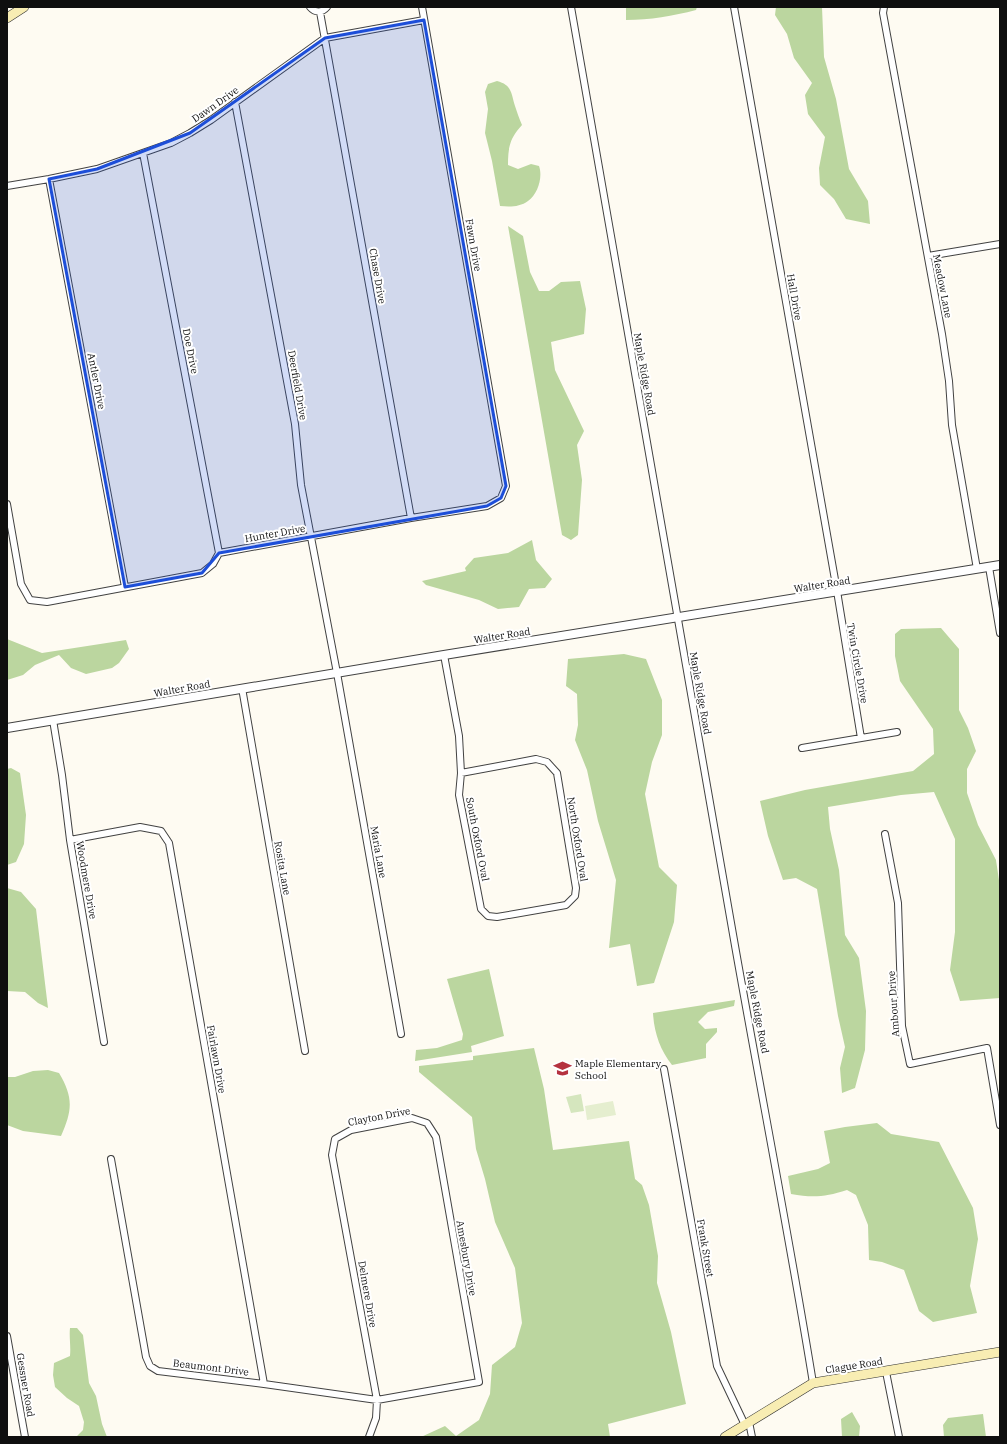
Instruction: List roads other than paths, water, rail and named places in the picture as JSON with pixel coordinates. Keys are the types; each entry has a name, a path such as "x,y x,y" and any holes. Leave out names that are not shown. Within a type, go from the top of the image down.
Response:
{"main road":[{"path":"7,18 24,7"},
{"name":"Clague Road","path":"726,1437 813,1383 1000,1352"}],"street":[{"path":"310,7 313,10 320,12 327,7"},
{"name":"Fawn Drive","path":"422,7 506,486"},
{"name":"Maple Ridge Road","path":"571,7 737,959 771,1135 813,1383"},
{"name":"Hall Drive","path":"734,7 837,591"},
{"name":"Meadow Lane","path":"884,7 883,13 950,381 952,425 977,569"},
{"name":"Chase Drive","path":"320,12 411,518"},
{"name":"Dawn Drive","path":"7,186 49,180 97,168 171,143 190,133 325,38 424,20"},
{"name":"Deerfield Drive","path":"235,102 295,424 301,485 337,673"},
{"name":"Doe Drive","path":"143,153 219,553"},
{"name":"Antler Drive","path":"49,180 125,587"},
{"path":"928,256 1000,244"},
{"name":"Hunter Drive","path":"219,553 411,518 487,506 501,498 506,486"},
{"path":"7,504 21,584 30,600 47,602 202,573 213,564 219,553"},
{"name":"Walter Road","path":"7,728 242,688 1000,565"},
{"path":"989,567 1000,633"},
{"name":"Twin Circle Drive","path":"837,591 861,738"},
{"name":"South Oxford Oval","path":"444,655 459,736 461,773 459,795 481,908 488,916 497,917 566,905"},
{"name":"Maria Lane","path":"337,673 401,1034"},
{"name":"Rosita Lane","path":"242,688 304,1051"},
{"name":"Woodmere Drive","path":"53,720 70,840 104,1042"},
{"path":"802,748 897,732"},
{"name":"North Oxford Oval","path":"461,773 536,759 547,762 557,774 576,888 575,896 566,905"},
{"name":"Fairlawn Drive","path":"70,840 140,827 161,831 169,843 264,1384"},
{"name":"Ambour Drive","path":"885,834 898,903 902,1026 910,1064 987,1048 1000,1125"},
{"name":"Frank Street","path":"664,1069 717,1366 747,1424 752,1437"},
{"name":"Clayton Drive","path":"332,1155 335,1139 351,1130 412,1118 426,1123 436,1137"},
{"name":"Amesbury Drive","path":"436,1137 479,1382"},
{"name":"Delmere Drive","path":"332,1155 377,1400 376,1418 370,1437"},
{"name":"Beaumont Drive","path":"111,1159 146,1357 150,1366 158,1371 377,1400 479,1382"},
{"name":"Gessner Road","path":"7,1336 25,1437"},
{"path":"886,1372 899,1437"}],"place":[{"name":"Maple Elementary School","path":"562,1069"}]}
